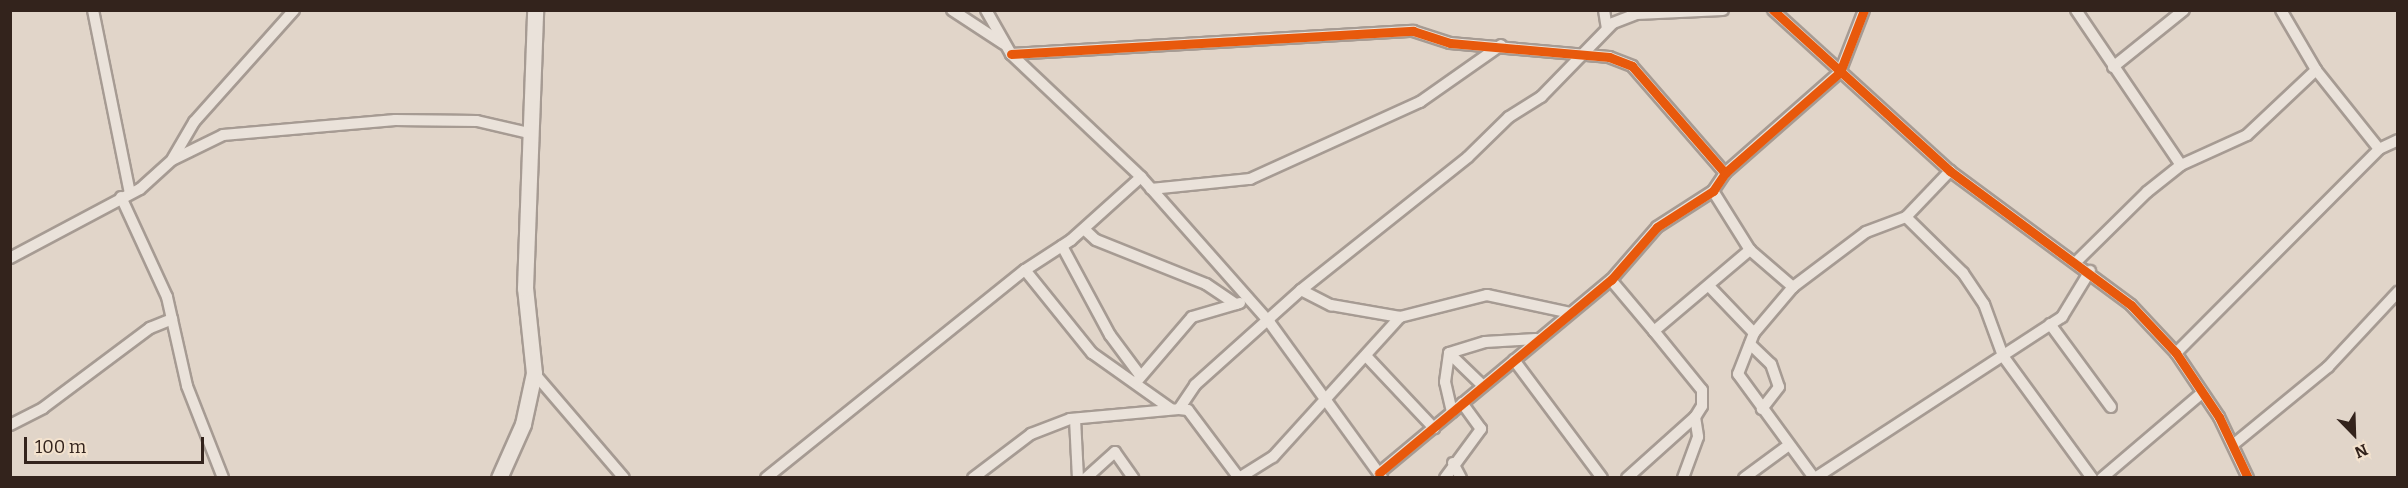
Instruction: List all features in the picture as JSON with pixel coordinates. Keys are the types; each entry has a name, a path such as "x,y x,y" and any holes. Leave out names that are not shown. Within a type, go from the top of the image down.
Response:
{"street":[{"path":"93,10 125,195 153,261 172,319 187,386 224,477"},
{"path":"172,160 194,122 294,10"},
{"path":"499,477 523,424 534,373 525,288 533,134 535,10"},
{"path":"952,10 1009,50 1141,177 1249,302 1270,323 1328,400 1380,475 1536,339 1611,280 1657,227 1713,191 1725,174 1840,72 1864,10"},
{"path":"986,10 1009,50"},
{"path":"1604,10 1607,28"},
{"path":"1175,409 1194,385 1270,323 1301,290 1468,158 1509,117 1541,97 1607,28 1636,14 1723,10"},
{"path":"1773,10 1950,171 2090,271 2176,352 2234,444 2248,477"},
{"path":"2076,10 2181,165"},
{"path":"2114,66 2184,10"},
{"path":"2280,10 2316,70 2379,149"},
{"path":"1009,50 1413,31 1450,43 1501,45 1580,54 1632,66 1725,174"},
{"path":"1151,189 1250,179 1420,102 1501,45"},
{"path":"2077,261 2181,165 2247,135 2316,70"},
{"path":"10,258 125,195 172,160 223,135 266,127 465,121 533,134"},
{"path":"2176,352 2379,149 2397,140"},
{"path":"1950,171 1906,217 1866,232 1793,287 1752,338 1738,374 1815,477 1831,474 2050,324 2071,308 2090,271"},
{"path":"766,477 1025,270 1062,246 1141,177"},
{"path":"1713,191 1750,250 1793,287"},
{"path":"1906,217 1963,273 1984,304 2003,356 2092,477"},
{"path":"1083,229 1096,240 1206,284 1236,304"},
{"path":"1062,246 1110,335 1138,378"},
{"path":"1654,331 1750,250"},
{"path":"1025,270 1085,346 1138,378 1175,409"},
{"path":"1611,280 1702,390 1702,406 1695,417 1627,477"},
{"path":"1709,286 1771,364 1779,387 1762,409"},
{"path":"1301,290 1331,305 1400,317 1487,295 1570,313"},
{"path":"2234,444 2328,367 2397,292"},
{"path":"1138,378 1192,316 1249,302"},
{"path":"973,477 1031,434 1075,419 1175,409 1188,410 1239,477 1273,457 1328,400 1400,317"},
{"path":"10,425 43,408 150,328 172,319"},
{"path":"2050,324 2111,407"},
{"path":"1449,353 1485,342 1536,339"},
{"path":"1449,353 1483,386"},
{"path":"1449,353 1445,382 1452,412"},
{"path":"1366,357 1434,428"},
{"path":"1514,360 1602,477"},
{"path":"534,373 624,477"},
{"path":"2102,477 2202,393"},
{"path":"1445,477 1453,463 1481,429 1462,403"},
{"path":"1683,477 1698,437 1695,417"},
{"path":"1075,419 1078,477"},
{"path":"1744,477 1789,445"},
{"path":"1086,477 1115,452 1134,477"},
{"path":"1453,463 1461,477"}],"cycle path":[{"path":"1773,10 1950,171 2131,305 2176,353 2219,417 2248,478"},
{"path":"1379,473 1611,280 1657,227 1713,191 1725,173 1840,72 1864,10"},
{"path":"1011,54 1413,31 1450,43 1609,57 1632,66 1725,173"}]}
